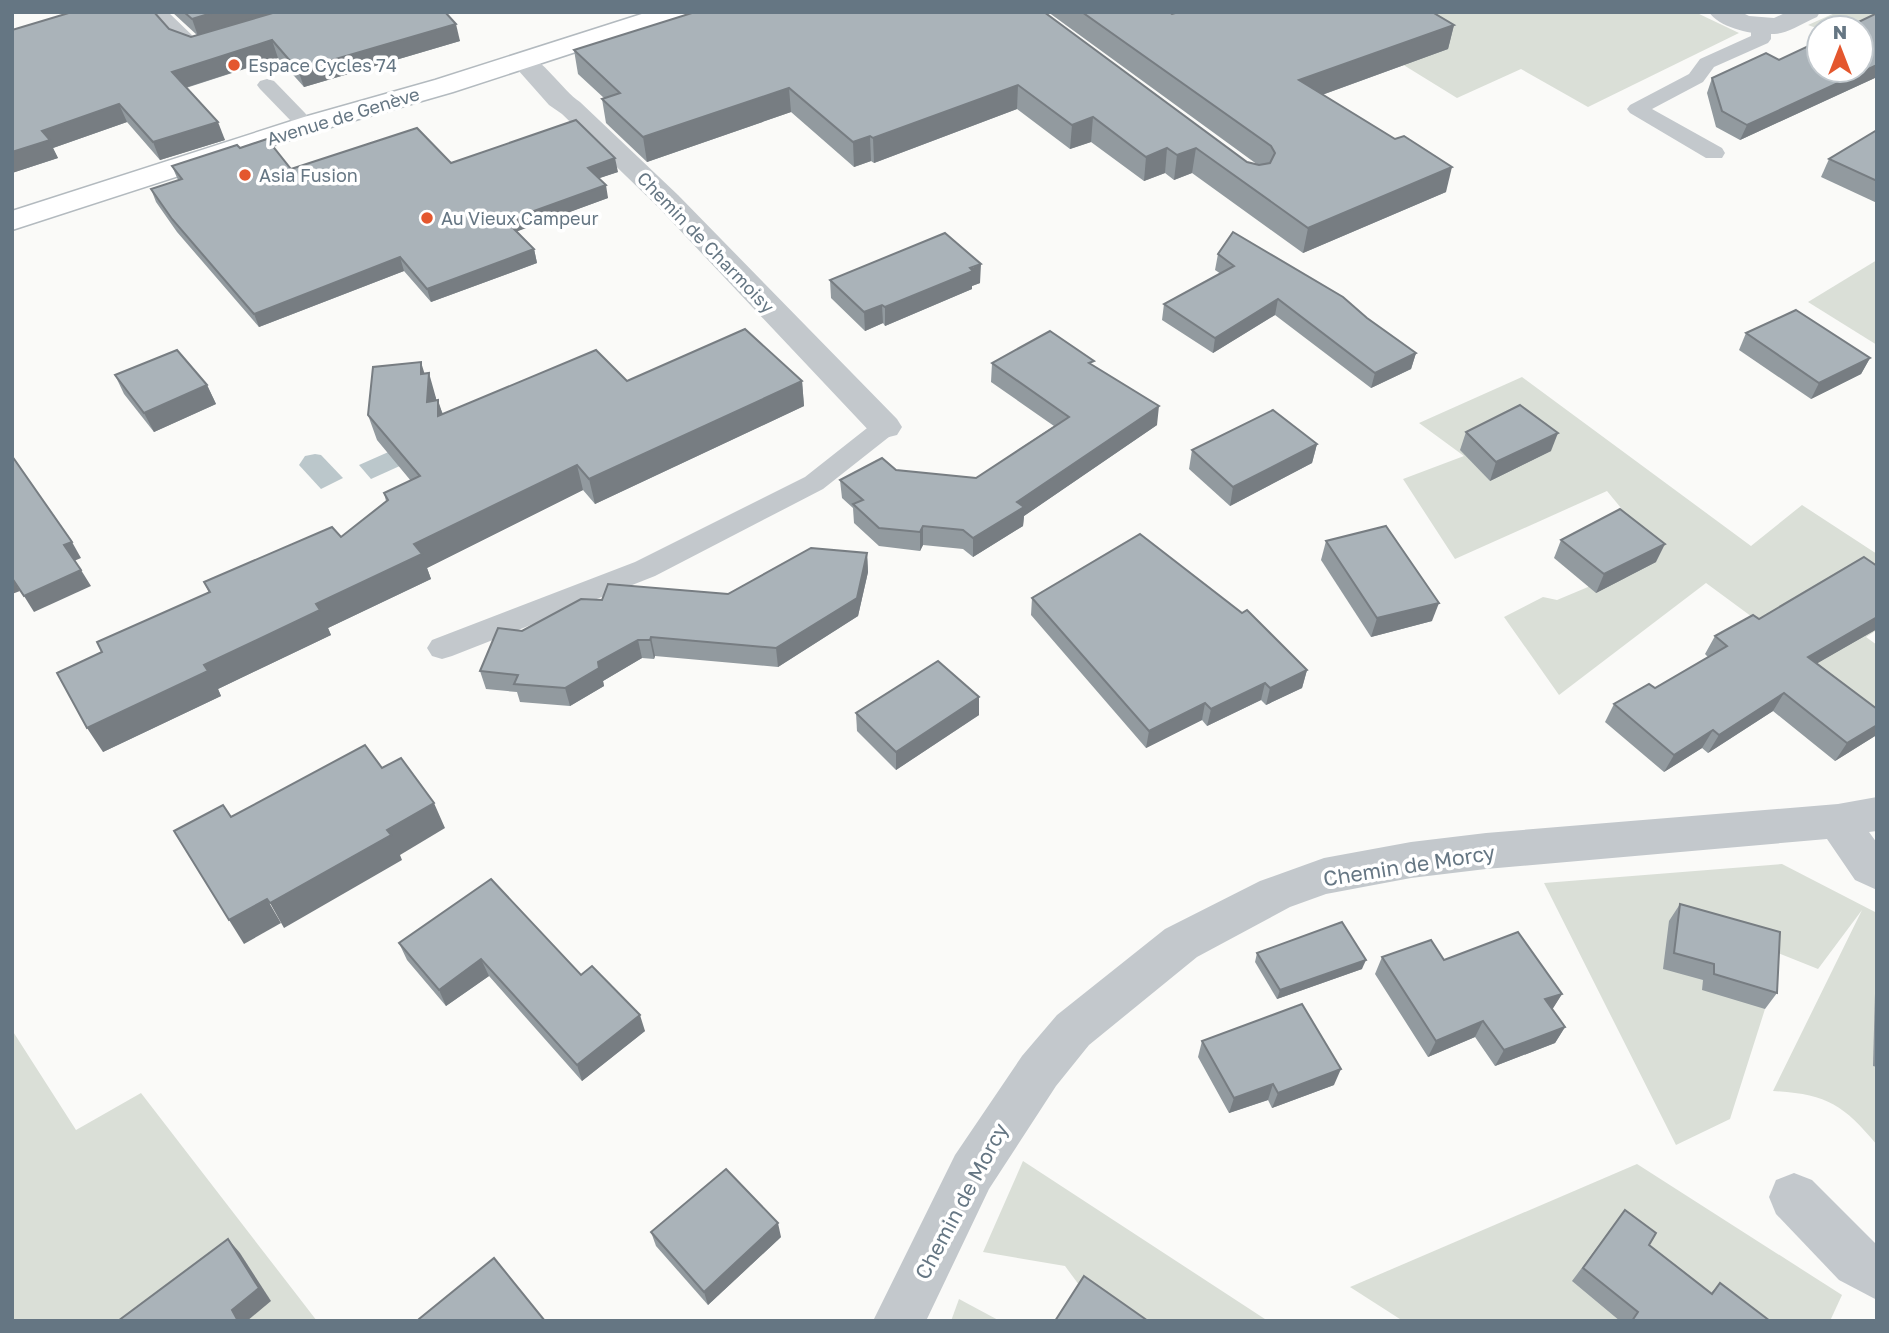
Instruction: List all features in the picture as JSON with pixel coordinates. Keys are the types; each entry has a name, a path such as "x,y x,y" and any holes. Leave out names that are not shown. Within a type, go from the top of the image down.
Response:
{"main road":[{"name":"Avenue de Genève","path":"12,221 518,55 634,12"},
{"name":"Avenue de Genève","path":"12,205 298,117 674,12"}],"street":[{"path":"1721,12 1744,23 1777,26 1808,12"},
{"name":"Chemin de Charmoisy","path":"518,55 558,99 571,108 668,201 885,427"},
{"path":"1857,817 1870,867 1877,872"},
{"name":"Chemin de Morcy","path":"899,1321 972,1172 1039,1071 1073,1030 1181,943 1275,894 1324,876 1411,860 1486,851 1857,817"},
{"path":"1794,1197 1857,1262 1877,1274"}],"lane":[{"path":"157,12 191,46 225,39"},
{"path":"1714,153 1637,109 1696,78 1707,63 1762,39 1761,25"},
{"path":"267,85 298,117"},
{"path":"442,648 645,569 814,484 885,427"}],"shaded area":[{"path":"1406,12 1695,12 1739,33 1588,107 1521,69 1457,98 1355,35"},
{"path":"1877,12 1877,65 1875,14 1833,14"},
{"path":"1877,260 1877,345 1808,302"},
{"path":"1522,377 1751,546 1802,505 1877,554 1877,630 1866,637 1877,645 1877,709 1706,583 1559,695 1504,617 1543,597 1557,600 1588,587 1612,528 1624,523 1621,508 1607,491 1455,559 1403,479 1464,456 1419,423"},
{"path":"402,446 413,460 371,479 359,465"},
{"path":"321,455 343,478 321,489 299,465 305,456"},
{"path":"1782,864 1877,913 1877,1145 1854,1120 1832,1104 1807,1095 1773,1091 1862,910 1818,969 1768,949 1765,1009 1730,1119 1676,1145 1544,883"},
{"path":"12,1030 76,1130 141,1093 317,1321 12,1321"},
{"path":"1023,1161 1268,1321 1061,1321 1082,1289 1065,1266 983,1252"},
{"path":"1637,1164 1842,1295 1830,1321 1403,1321 1350,1287"},
{"path":"959,1299 1000,1321 951,1321"}],"building":[{"path":"72,12 154,12 169,29 191,37 276,12 445,12 456,24 298,70 272,40 172,72 218,122 153,142 119,104 42,131 50,140 12,152 12,30"},
{"path":"184,12 215,12 192,19"},
{"path":"695,12 1044,12 1247,162 1259,165 1270,163 1275,153 1271,146 1082,12 1432,12 1454,25 1299,80 1395,139 1404,136 1452,167 1308,228 1196,148 1177,155 1167,148 1146,157 1093,117 1072,125 1018,85 873,138 870,136 853,142 789,88 643,137 602,99 620,93 574,50"},
{"path":"1877,13 1875,66 1875,14"},
{"path":"1805,48 1805,84 1836,84 1747,125 1722,111 1712,78 1766,53 1779,60"},
{"path":"576,120 615,158 588,168 606,185 506,221 534,249 427,289 400,257 254,314 172,219 151,189 182,179 172,166 237,145 240,148 267,139 291,169 417,128 451,163"},
{"path":"1877,130 1877,181 1829,159"},
{"path":"1233,232 1343,297 1416,353 1375,373 1278,299 1215,338 1164,304 1234,266 1218,254"},
{"path":"945,233 981,264 970,268 973,271 885,307 882,305 864,312 830,280"},
{"path":"1796,310 1870,358 1819,383 1746,333"},
{"path":"745,329 802,381 589,479 577,465 414,544 422,554 316,604 320,610 204,665 208,671 87,728 57,673 102,652 97,642 210,592 204,582 332,527 341,537 388,500 384,493 420,476 368,415 373,367 421,362 421,374 429,373 427,402 438,400 438,416 596,350 627,381"},
{"path":"1050,331 1094,361 1089,363 1159,406 1017,502 1024,507 973,538 963,530 923,526 920,532 879,528 853,504 863,500 840,480 882,458 896,470 976,478 1069,417 992,363"},
{"path":"177,350 207,385 144,413 115,375"},
{"path":"1520,405 1558,433 1496,462 1466,432"},
{"path":"1273,410 1317,444 1233,487 1192,450"},
{"path":"12,456 72,542 64,545 81,570 24,596 12,578"},
{"path":"1620,509 1665,544 1604,574 1561,540"},
{"path":"1386,526 1439,603 1377,618 1326,541"},
{"path":"1140,534 1242,613 1247,610 1307,670 1270,688 1265,683 1211,709 1205,703 1149,731 1032,598"},
{"path":"811,548 867,553 857,598 776,648 651,637 650,640 638,640 598,662 599,668 565,688 514,684 518,675 480,671 498,628 522,631 581,599 602,600 608,584 728,594"},
{"path":"1864,557 1877,566 1877,617 1808,657 1877,709 1877,725 1847,743 1784,693 1719,735 1713,730 1674,755 1614,704 1649,684 1655,688 1727,646 1715,636 1753,615 1759,619"},
{"path":"938,661 979,697 896,752 856,713"},
{"path":"365,745 382,768 401,758 434,803 387,830 391,835 270,903 267,899 229,920 174,831 223,805 231,817"},
{"path":"491,879 581,975 592,966 640,1015 577,1065 481,959 439,990 399,943"},
{"path":"1680,904 1780,932 1777,993 1714,974 1714,964 1674,953"},
{"path":"1342,922 1366,960 1280,990 1257,953"},
{"path":"1518,932 1562,994 1545,999 1565,1027 1504,1050 1483,1021 1436,1041 1382,957 1431,940 1444,960"},
{"path":"1302,1004 1341,1069 1278,1093 1273,1084 1234,1098 1202,1041"},
{"path":"726,1169 778,1223 704,1292 651,1232"},
{"path":"1625,1210 1656,1233 1649,1245 1712,1294 1720,1283 1770,1321 1632,1321 1638,1312 1583,1268"},
{"path":"228,1239 259,1288 232,1310 238,1321 118,1321"},
{"path":"494,1258 545,1321 420,1321 419,1319"},
{"path":"1084,1276 1148,1321 1055,1321"}],"place":[{"name":"Espace Cycles 74","path":"234,65"},
{"name":"Asia Fusion","path":"245,175"},
{"name":"Au Vieux Campeur","path":"427,218"}]}
